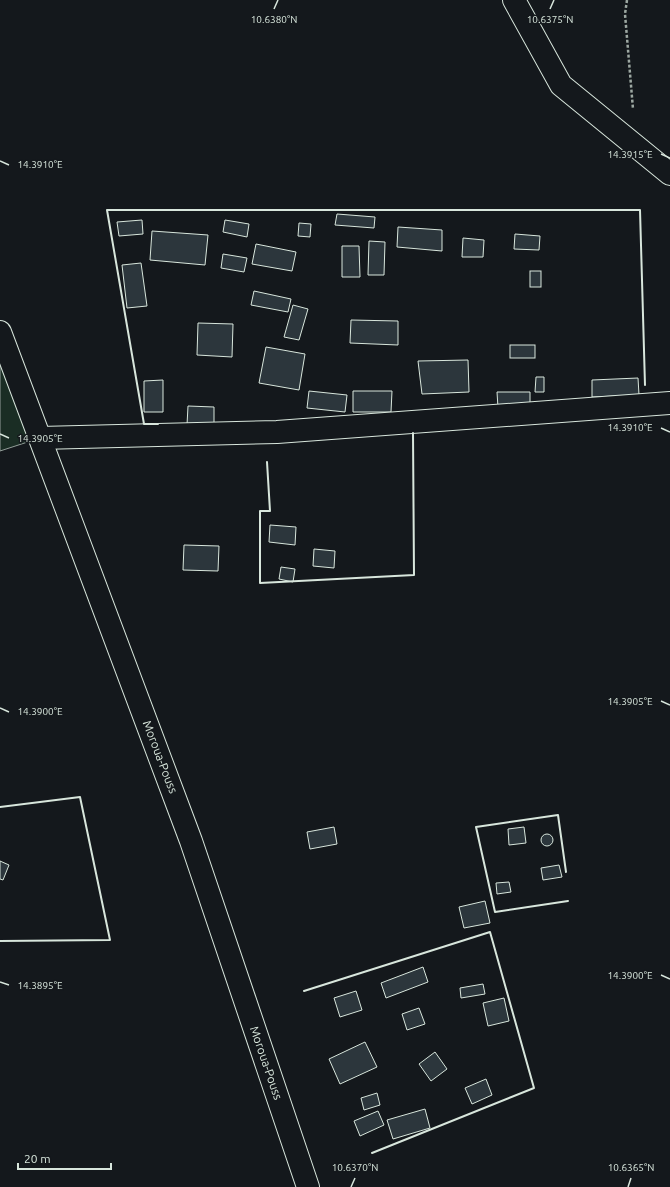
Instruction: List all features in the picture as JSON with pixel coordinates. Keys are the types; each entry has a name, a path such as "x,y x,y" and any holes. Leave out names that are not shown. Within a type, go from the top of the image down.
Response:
{"main road":[{"path":"514,0 561,85 670,174"},
{"name":"Moroua-Pouss","path":"0,332 191,841 308,1187"},
{"path":"40,438 277,432 670,403"}],"path":[{"path":"627,0 625,14 637,146"}],"green space":[{"path":"0,332 40,438 0,451"}],"building":[{"path":"337,214 375,217 374,228 335,225"},
{"path":"142,220 143,234 119,236 117,222"},
{"path":"225,220 249,224 247,237 223,232"},
{"path":"299,223 311,224 310,237 298,236"},
{"path":"398,227 442,230 442,251 397,247"},
{"path":"152,231 208,235 205,265 150,260"},
{"path":"515,234 540,236 539,250 514,249"},
{"path":"463,238 484,240 483,257 462,257"},
{"path":"369,241 385,242 384,275 368,275"},
{"path":"256,244 296,252 292,271 252,264"},
{"path":"342,246 359,246 360,277 342,277"},
{"path":"223,254 247,258 244,272 221,268"},
{"path":"141,263 147,306 127,308 122,265"},
{"path":"530,271 541,271 541,287 530,287"},
{"path":"254,291 291,299 288,312 251,305"},
{"path":"293,305 308,309 299,340 284,337"},
{"path":"351,320 398,321 398,345 350,343"},
{"path":"198,323 233,324 232,357 197,355"},
{"path":"510,345 535,345 535,358 510,358"},
{"path":"266,347 305,354 299,390 259,383"},
{"path":"468,360 469,392 422,394 418,361"},
{"path":"536,377 544,377 544,392 535,392"},
{"path":"638,378 639,395 592,397 592,380"},
{"path":"163,380 163,412 144,412 144,381"},
{"path":"309,391 347,395 345,412 307,408"},
{"path":"353,391 392,391 391,412 353,412"},
{"path":"497,392 530,392 530,408 498,408"},
{"path":"188,406 214,407 214,425 187,425"},
{"path":"270,525 296,527 295,545 269,542"},
{"path":"184,545 219,546 218,571 183,570"},
{"path":"314,549 335,551 334,568 313,566"},
{"path":"281,567 295,569 293,582 279,579"},
{"path":"334,827 337,844 310,849 307,832"},
{"path":"524,827 526,843 509,845 508,829"},
{"path":"547,834 551,836 553,840 551,844 547,846 543,844 541,840 543,836"},
{"path":"0,861 9,865 3,880 0,879"},
{"path":"559,865 562,877 543,880 541,868"},
{"path":"509,882 511,892 497,894 496,883"},
{"path":"485,901 490,923 464,928 459,907"},
{"path":"423,967 428,982 386,998 381,983"},
{"path":"483,984 485,994 461,998 460,988"},
{"path":"356,991 362,1010 340,1017 334,998"},
{"path":"504,998 509,1021 488,1026 483,1003"},
{"path":"419,1008 425,1024 407,1030 402,1014"},
{"path":"365,1042 377,1067 340,1084 329,1059"},
{"path":"435,1052 447,1069 431,1081 419,1064"},
{"path":"486,1079 492,1095 472,1104 465,1088"},
{"path":"377,1093 380,1105 364,1110 361,1098"},
{"path":"425,1109 430,1128 393,1139 387,1120"},
{"path":"378,1111 384,1125 360,1136 354,1121"}],"wall":[{"path":"158,424 144,424 107,210 640,210 645,385"},
{"path":"267,462 270,511 260,511 260,583 414,575 413,433"},
{"path":"0,807 80,797 110,940 0,941"},
{"path":"566,872 558,815 476,827 495,912 568,901"},
{"path":"304,991 490,932 534,1088 372,1153"}]}
